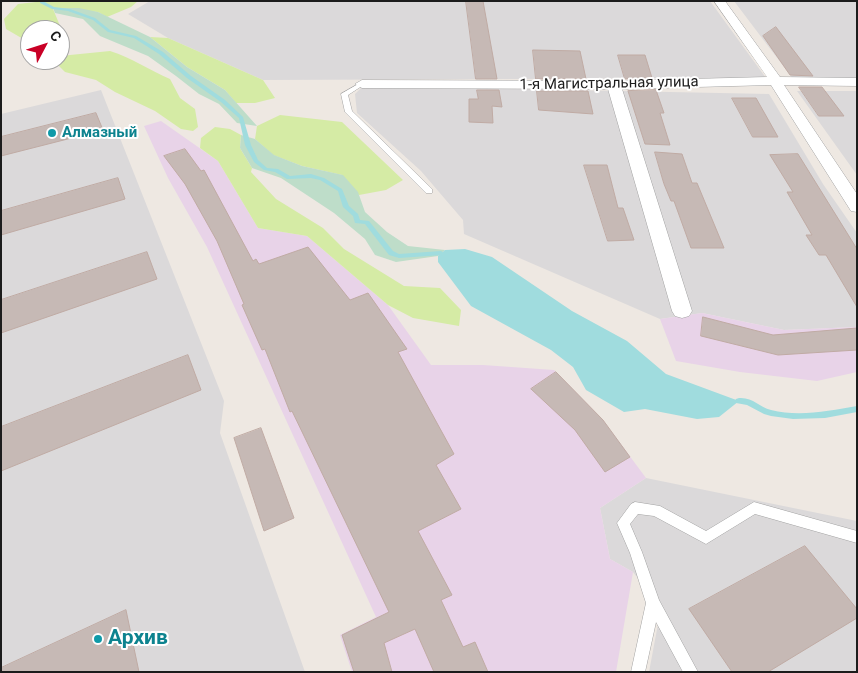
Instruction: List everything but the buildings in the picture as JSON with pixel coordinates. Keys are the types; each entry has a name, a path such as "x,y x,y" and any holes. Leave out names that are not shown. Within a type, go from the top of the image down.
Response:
{"street":[{"path":"719,1 770,69 775,81 857,207"},
{"name":"1-я Магистральная улица","path":"362,84 614,85 775,81 857,82"},
{"path":"614,85 682,311"}],"lane":[{"path":"362,84 344,94 350,112 429,191"},
{"path":"691,672 653,604 636,552 622,523 635,508 656,510 706,538 754,508 857,537"},
{"path":"638,672 653,604"}],"shaded area":[{"path":"150,1 710,1 766,78 263,80 168,38 128,14"},
{"path":"734,1 857,1 857,79 793,79"},
{"path":"371,86 769,94 823,184 857,233 857,327 784,330 702,313 660,319 464,234 463,220 421,171 357,113 355,94 361,88"},
{"path":"101,90 224,401 220,433 305,672 1,672 1,114"},
{"path":"797,91 857,91 857,175"},
{"path":"161,121 218,161 258,228 307,236 388,305 431,365 483,365 554,370 603,420 646,478 600,508 610,559 633,572 616,672 352,672 340,635 376,617 207,247 168,178 144,126"},
{"path":"702,313 784,330 857,327 857,372 817,381 740,372 676,361 660,319"},
{"path":"646,478 857,521 857,672 649,672 661,608 633,572 610,559 600,508"}],"green space":[{"path":"45,1 138,1 131,7 107,17 98,12 53,9 58,20 20,20 20,37 6,29 4,19 18,4"},
{"path":"53,8 79,8 98,12 150,37 187,67 225,90 257,126 237,123 219,104 199,94 148,56 100,36 83,19 55,13"},
{"path":"150,37 168,38 263,80 275,98 255,103 236,103 225,90 187,67"},
{"path":"110,51 170,79 180,98 195,109 198,127 193,131 181,129 155,111 115,92 96,80 65,72 63,70 70,70 70,55"},
{"path":"280,115 342,122 403,180 386,190 359,195 342,175 302,166 273,155 255,139 257,126"},
{"path":"215,127 230,129 241,135 240,148 252,168 251,172 276,199 323,228 344,249 404,286 440,288 461,310 459,326 413,318 388,305 307,236 258,228 218,161 200,148 201,138"},
{"path":"241,135 255,139 274,155 302,166 343,175 358,192 365,212 387,232 408,246 445,250 438,256 396,262 375,255 365,239 334,213 281,178 252,168 240,148"}],"water":[{"path":"465,249 492,257 572,311 627,341 666,374 739,401 719,417 697,419 645,409 624,412 586,390 573,367 551,350 471,306 438,262 438,256 445,250"}],"waterway":[{"path":"41,2 53,8 69,10 94,19 109,31 135,37 161,53 189,77 223,101 241,118 248,145 256,161 266,169 276,170 289,178 311,176 322,179 340,190 346,207 356,215 357,222 367,222 391,253 399,256 441,253"},
{"path":"739,401 752,403 762,410 771,413 793,416 857,409"}],"place":[{"name":"Алмазный","path":"52,133"},
{"name":"Архив","path":"98,639"}]}
